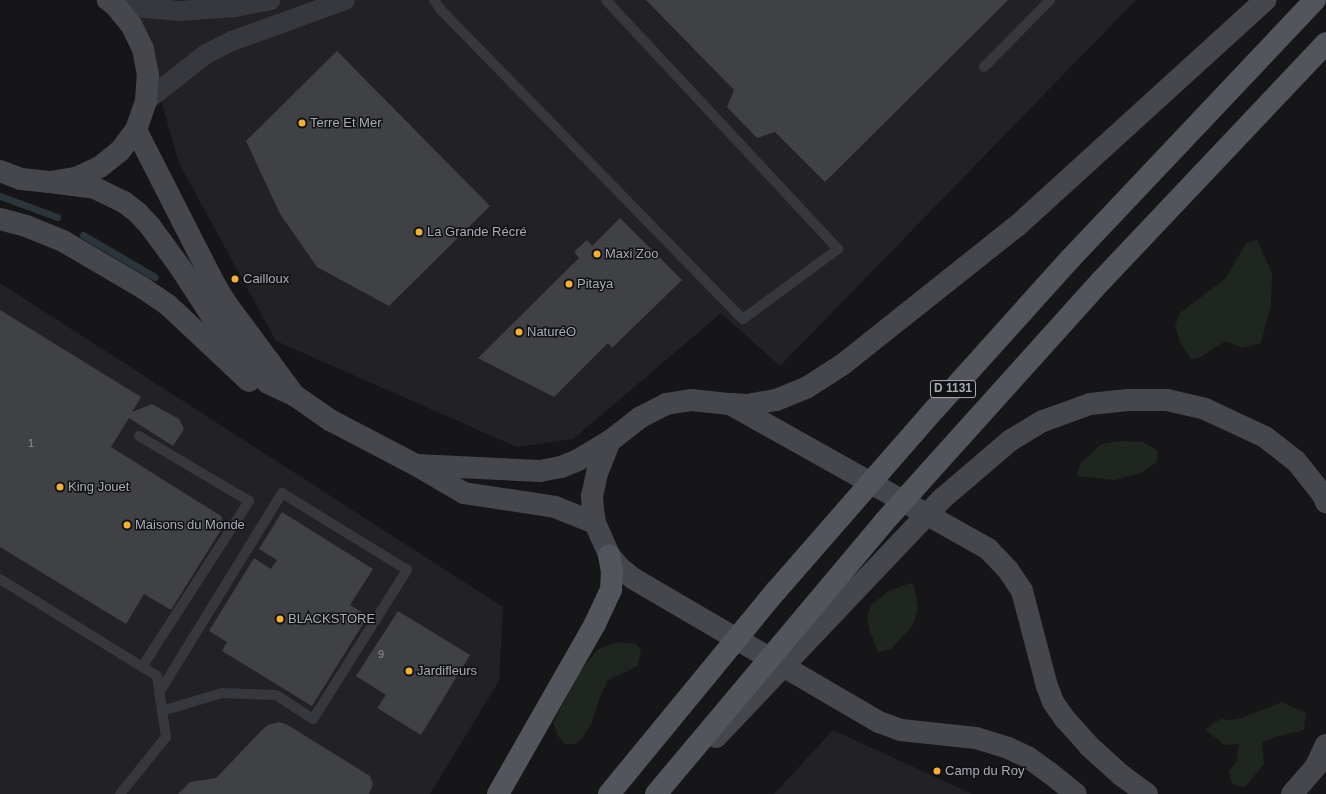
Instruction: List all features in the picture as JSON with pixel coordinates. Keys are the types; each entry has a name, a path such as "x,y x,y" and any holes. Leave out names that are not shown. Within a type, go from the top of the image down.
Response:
{"main road":[{"path":"416,465 540,471 561,467 610,441 641,417 666,404 692,400 747,405 776,400 806,388 842,365 1017,226 1265,0"},
{"name":"D 1131","path":"609,794 776,591 935,409 1071,258 1315,0"},
{"path":"50,182 76,178 100,167 120,151 136,130 146,101 148,75 143,49 132,26 112,3"},
{"name":"D 1131","path":"656,794 884,522 1102,280 1326,43"},
{"path":"136,130 215,285 226,303 267,357 294,396"},
{"path":"0,170 22,179 95,188 124,202 138,213 150,226 180,267 224,335 268,384 294,396 330,420 416,465 464,494 555,507 595,523"},
{"path":"0,219 26,226 62,241 143,288 173,310 239,374 285,408 330,420"},
{"path":"662,794 942,498 1010,440 1043,421 1090,404 1128,400 1167,400 1206,409 1265,437 1296,461 1326,502"},
{"path":"730,404 988,549 1008,570 1022,591 1047,686 1053,702 1065,719 1089,746 1121,775 1147,794"},
{"path":"498,794 594,626 611,590 612,572 609,555 595,523 593,503 594,484 610,441"},
{"path":"609,555 619,567 634,579 879,722 901,730 976,738 1008,748 1029,758 1076,794"},
{"path":"1292,794 1316,766 1326,745"}],"street":[{"path":"112,3 180,11 235,7 270,0"},
{"path":"146,101 206,54 232,41 345,0"}],"lane":[{"path":"434,0 441,10 743,319 838,249 606,0"},
{"path":"984,67 1050,0"},
{"path":"139,436 249,501 142,667"},
{"path":"159,693 282,493 406,570 313,719 276,695 222,693 162,711"},
{"path":"0,579 157,676 166,737 120,794"}],"shaded area":[{"path":"132,0 1136,0 780,366 721,313 573,439 517,447 276,341 179,163"},
{"path":"1257,240 1272,273 1271,305 1261,343 1242,348 1226,341 1200,357 1191,359 1180,342 1175,326 1180,313 1226,278 1246,243"},
{"path":"0,283 503,607 499,681 430,794 0,794"},
{"path":"1118,441 1143,442 1157,450 1157,462 1141,473 1114,480 1077,476 1080,464 1101,444"},
{"path":"910,583 914,585 918,608 913,625 891,649 878,652 869,629 867,617 871,605 889,591"},
{"path":"616,642 635,644 641,649 638,666 608,680 600,697 592,722 584,736 576,744 565,744 558,736 553,723 579,673 597,650"},
{"path":"1282,702 1306,713 1304,730 1275,737 1262,742 1264,764 1245,787 1232,784 1229,771 1237,761 1239,744 1224,745 1206,730 1213,723 1221,719 1229,720 1241,718"},
{"path":"833,730 972,794 774,794"}],"building":[{"path":"646,0 1008,0 825,182 775,132 757,138 727,107 734,90"},
{"path":"337,51 490,206 389,306 317,267 280,214 246,141"},
{"path":"620,218 682,280 612,348 608,343 554,397 478,358 579,258 574,252 587,240 592,246"},
{"path":"0,310 141,397 132,412 152,404 179,419 184,429 173,446 129,418 111,447 221,516 224,525 171,610 144,594 126,624 0,547"},
{"path":"282,512 373,569 350,605 368,616 312,706 222,651 227,642 209,631 254,558 271,569 277,560 259,549"},
{"path":"398,611 470,655 421,735 377,708 386,695 356,676"},
{"path":"279,722 286,724 370,776 373,784 369,794 178,794 190,782 216,778 263,729 268,725"}],"waterway":[{"path":"0,196 57,217"},
{"path":"83,235 155,277"}],"place":[{"name":"Terre Et Mer","path":"302,123"},
{"name":"La Grande Récré","path":"419,232"},
{"name":"Maxi Zoo","path":"597,254"},
{"name":"Cailloux","path":"235,279"},
{"name":"Pitaya","path":"569,284"},
{"name":"NaturéO","path":"519,332"},
{"name":"King Jouet","path":"60,487"},
{"name":"Maisons du Monde","path":"127,525"},
{"name":"BLACKSTORE","path":"280,619"},
{"name":"Jardifleurs","path":"409,671"},
{"name":"Camp du Roy","path":"937,771"}]}
